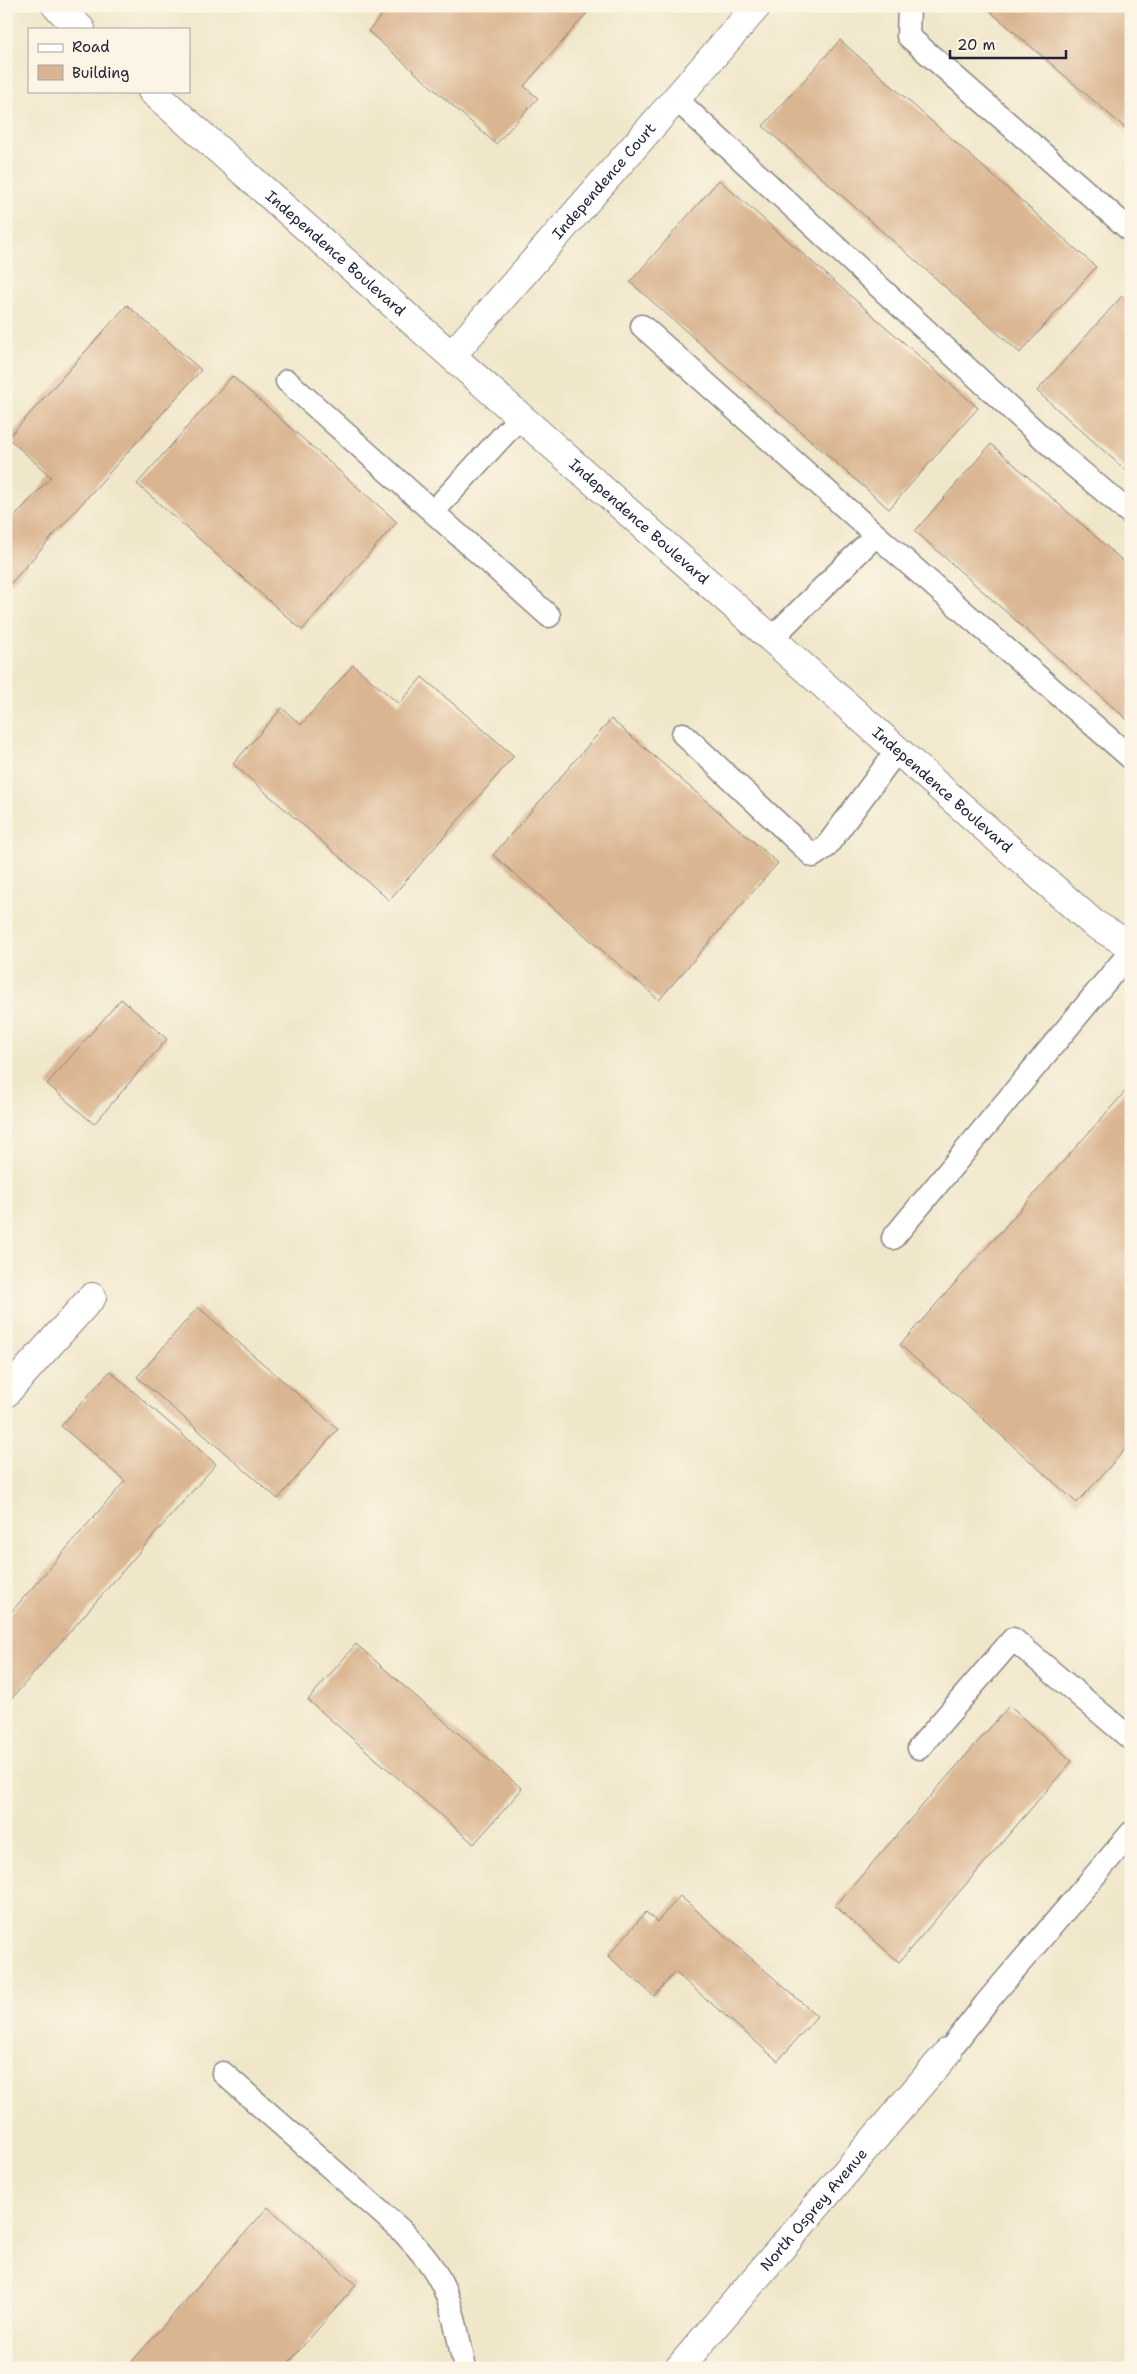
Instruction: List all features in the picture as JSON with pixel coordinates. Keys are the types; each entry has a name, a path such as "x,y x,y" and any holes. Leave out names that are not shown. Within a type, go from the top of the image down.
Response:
{"street":[{"path":"56,6 80,28"},
{"name":"Independence Court","path":"452,355 757,6"},
{"name":"Independence Boulevard","path":"153,92 1093,923 1131,946"},
{"path":"6,1393 92,1297"},
{"name":"North Osprey Avenue","path":"679,2368 948,2052"}],"lane":[{"path":"909,6 908,36 1131,230"},
{"path":"676,99 1053,448 1131,514"},
{"path":"642,326 876,536 1131,758"},
{"path":"287,380 549,616"},
{"path":"433,512 521,416"},
{"path":"772,638 876,536"},
{"path":"683,734 813,856 826,847 898,749"},
{"path":"893,1238 1131,951"},
{"path":"919,1748 1013,1639 1131,1740"},
{"path":"948,2052 986,2003 1131,1833"},
{"path":"223,2073 401,2230 418,2248 441,2282 448,2297 465,2368"}],"building":[{"path":"390,6 593,6 524,86 538,98 496,144 368,31"},
{"path":"984,6 1131,6 1131,133"},
{"path":"840,40 1096,267 1020,353 763,126"},
{"path":"719,180 978,408 889,509 630,282"},
{"path":"1122,296 1131,303 1131,475 1037,391"},
{"path":"127,305 201,370 11,583 6,579 6,526 51,477 8,438"},
{"path":"232,376 397,522 302,630 137,484"},
{"path":"991,444 1131,568 1131,723 915,531"},
{"path":"353,665 399,704 422,677 514,756 389,900 233,764 282,708 301,725"},
{"path":"611,719 778,863 659,1000 493,855"},
{"path":"121,999 167,1039 94,1124 47,1084"},
{"path":"1131,1085 1131,1443 1077,1503 900,1345"},
{"path":"198,1307 338,1429 278,1499 137,1377"},
{"path":"110,1371 216,1464 6,1705 6,1618 125,1481 61,1426"},
{"path":"356,1644 522,1789 474,1844 308,1700"},
{"path":"1009,1706 1072,1761 899,1962 835,1906"},
{"path":"680,1896 817,2016 778,2061 675,1972 654,1996 608,1956 646,1912 657,1922"},
{"path":"268,2207 356,2285 284,2368 126,2368"}]}
